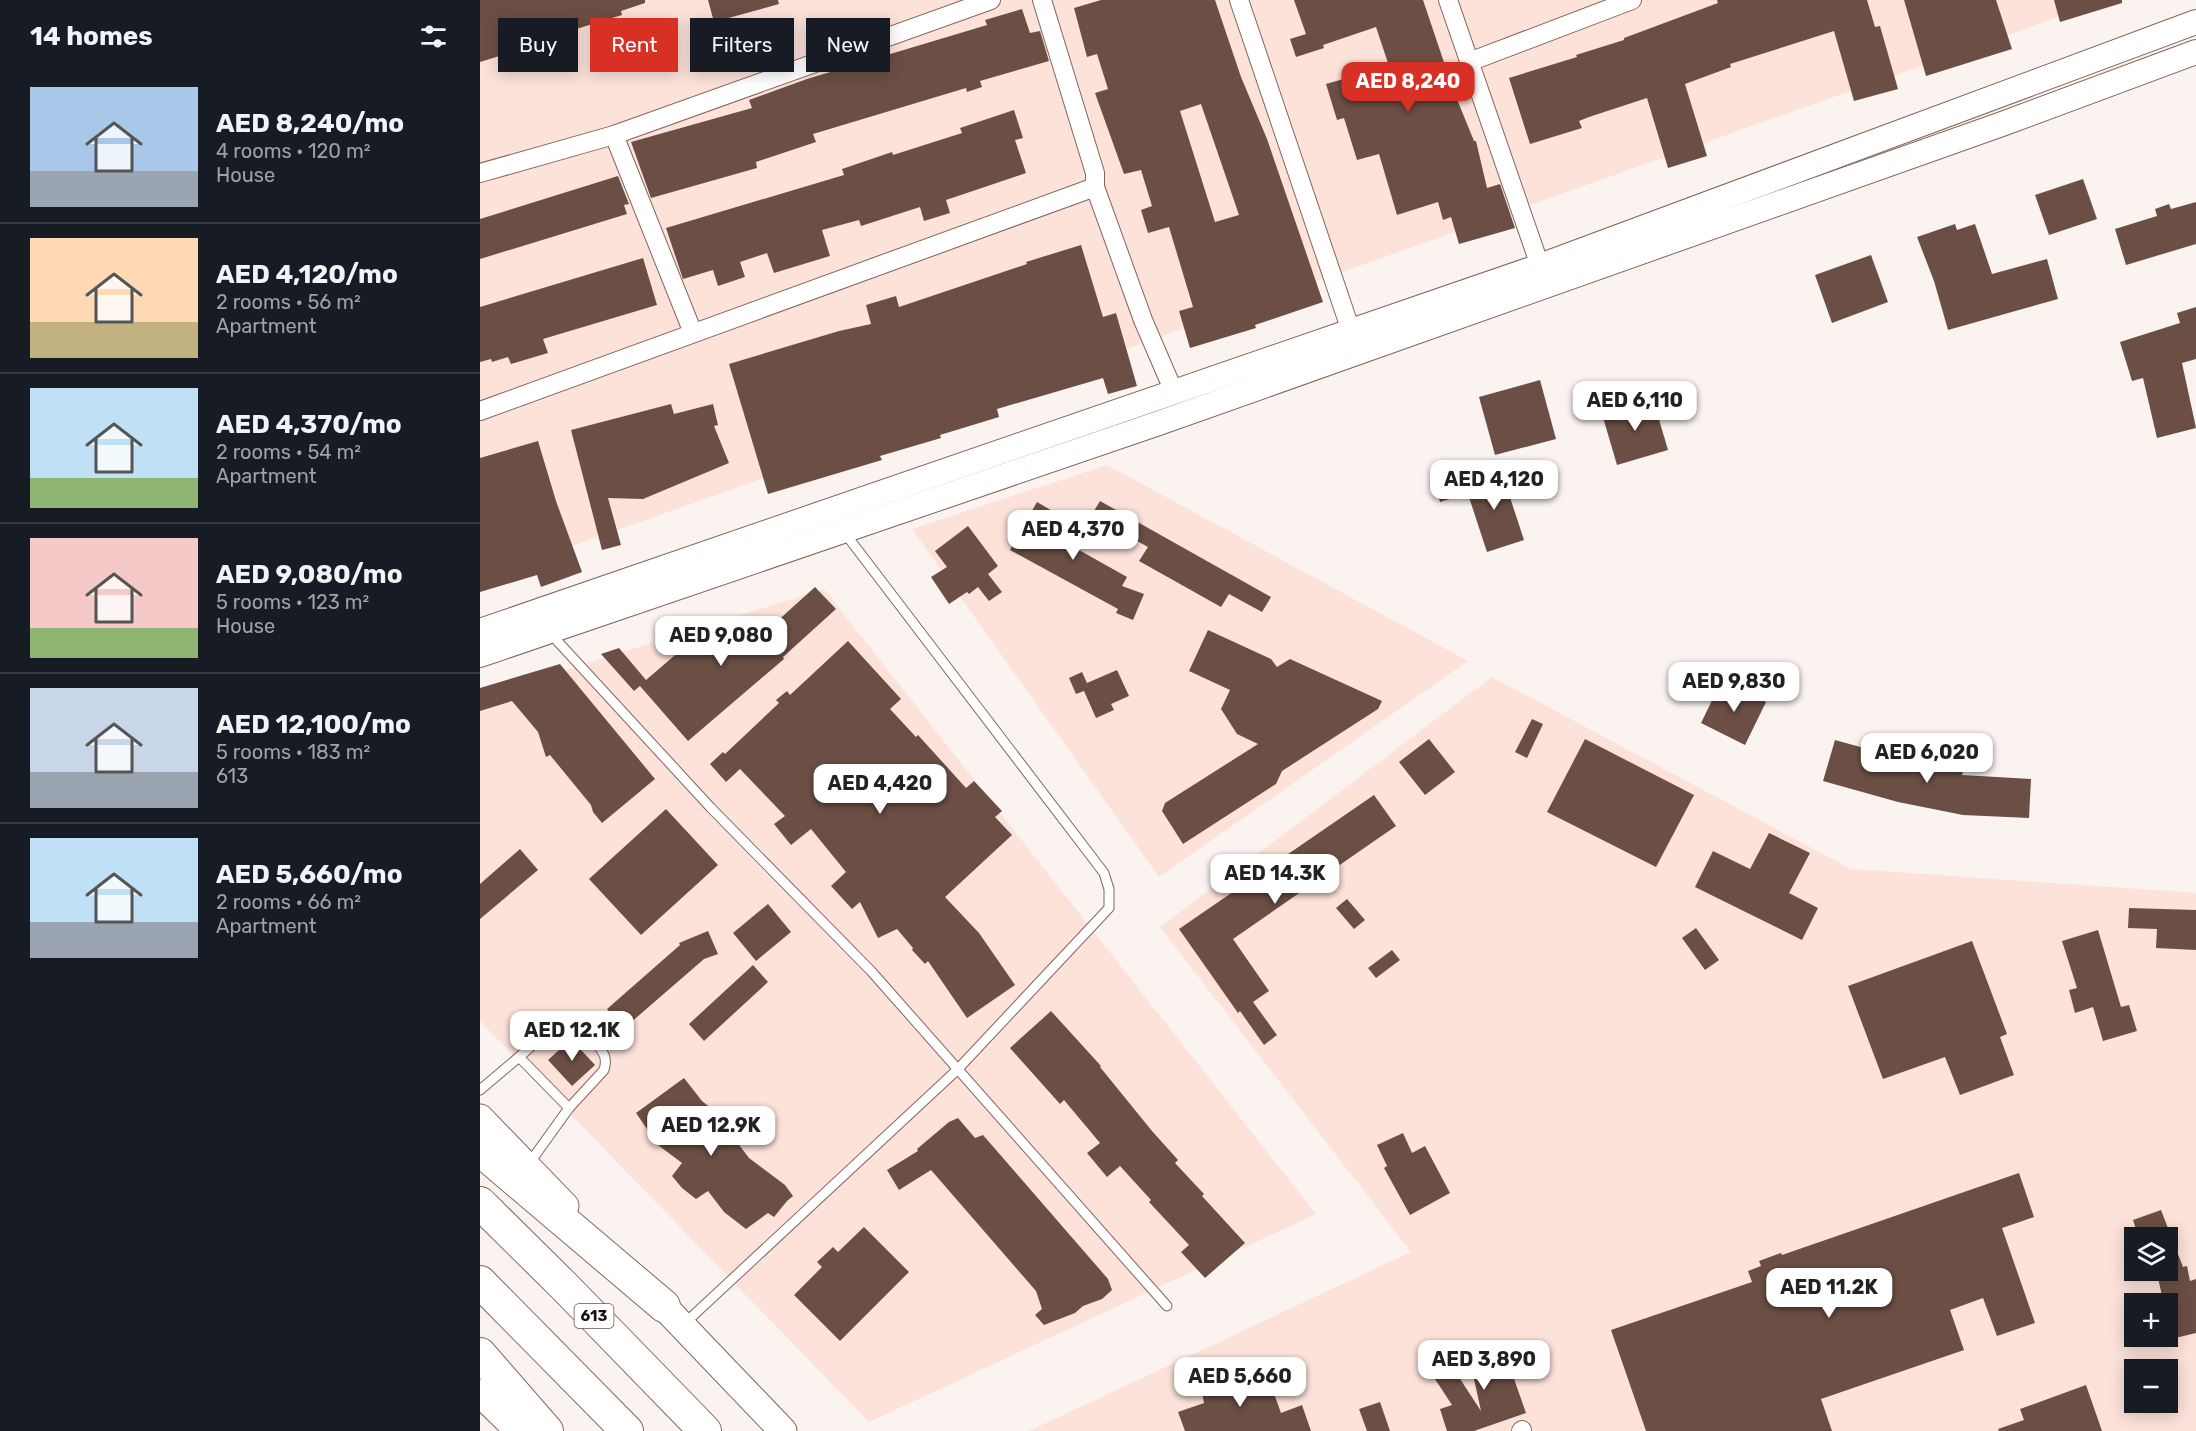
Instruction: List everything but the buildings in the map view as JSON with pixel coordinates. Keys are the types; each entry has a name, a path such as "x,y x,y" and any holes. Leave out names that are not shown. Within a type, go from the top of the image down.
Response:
{"highway":[{"path":"480,1150 673,1316"},
{"name":"613","path":"480,1203 705,1431"},
{"path":"480,1282 627,1431"},
{"path":"480,1354 547,1431"}],"main road":[{"path":"480,1118 783,1431"},
{"path":"480,1394 519,1431"}],"street":[{"path":"480,173 614,135 965,4 991,0"},
{"path":"1042,0 1095,173 1095,187 1143,320 1174,392"},
{"path":"1239,0 1351,331"},
{"path":"1448,0 1540,266"},
{"path":"1469,62 1632,0"},
{"path":"480,631 1540,266 2196,22"},
{"path":"480,655 547,630 1160,423 1991,128 2196,52"},
{"path":"614,135 693,333"},
{"path":"480,411 1095,187"}],"lane":[{"path":"673,1316 957,1070 1109,908 1109,890 1104,873 843,530"},
{"path":"547,630 711,808 871,970 1167,1306"},
{"path":"480,1090 560,1023 568,1019 577,1021 606,1054 604,1070 569,1108 527,1167"},
{"path":"519,1057 569,1108"}],"shaded area":[{"path":"480,0 2106,0 480,579"},
{"path":"1107,465 1468,661 1159,877 912,529"},
{"path":"824,589 1316,1214 869,1422 480,1021 480,697"},
{"path":"1492,677 1851,869 2196,893 2196,1431 1029,1431 1411,1252 1160,927"}]}
